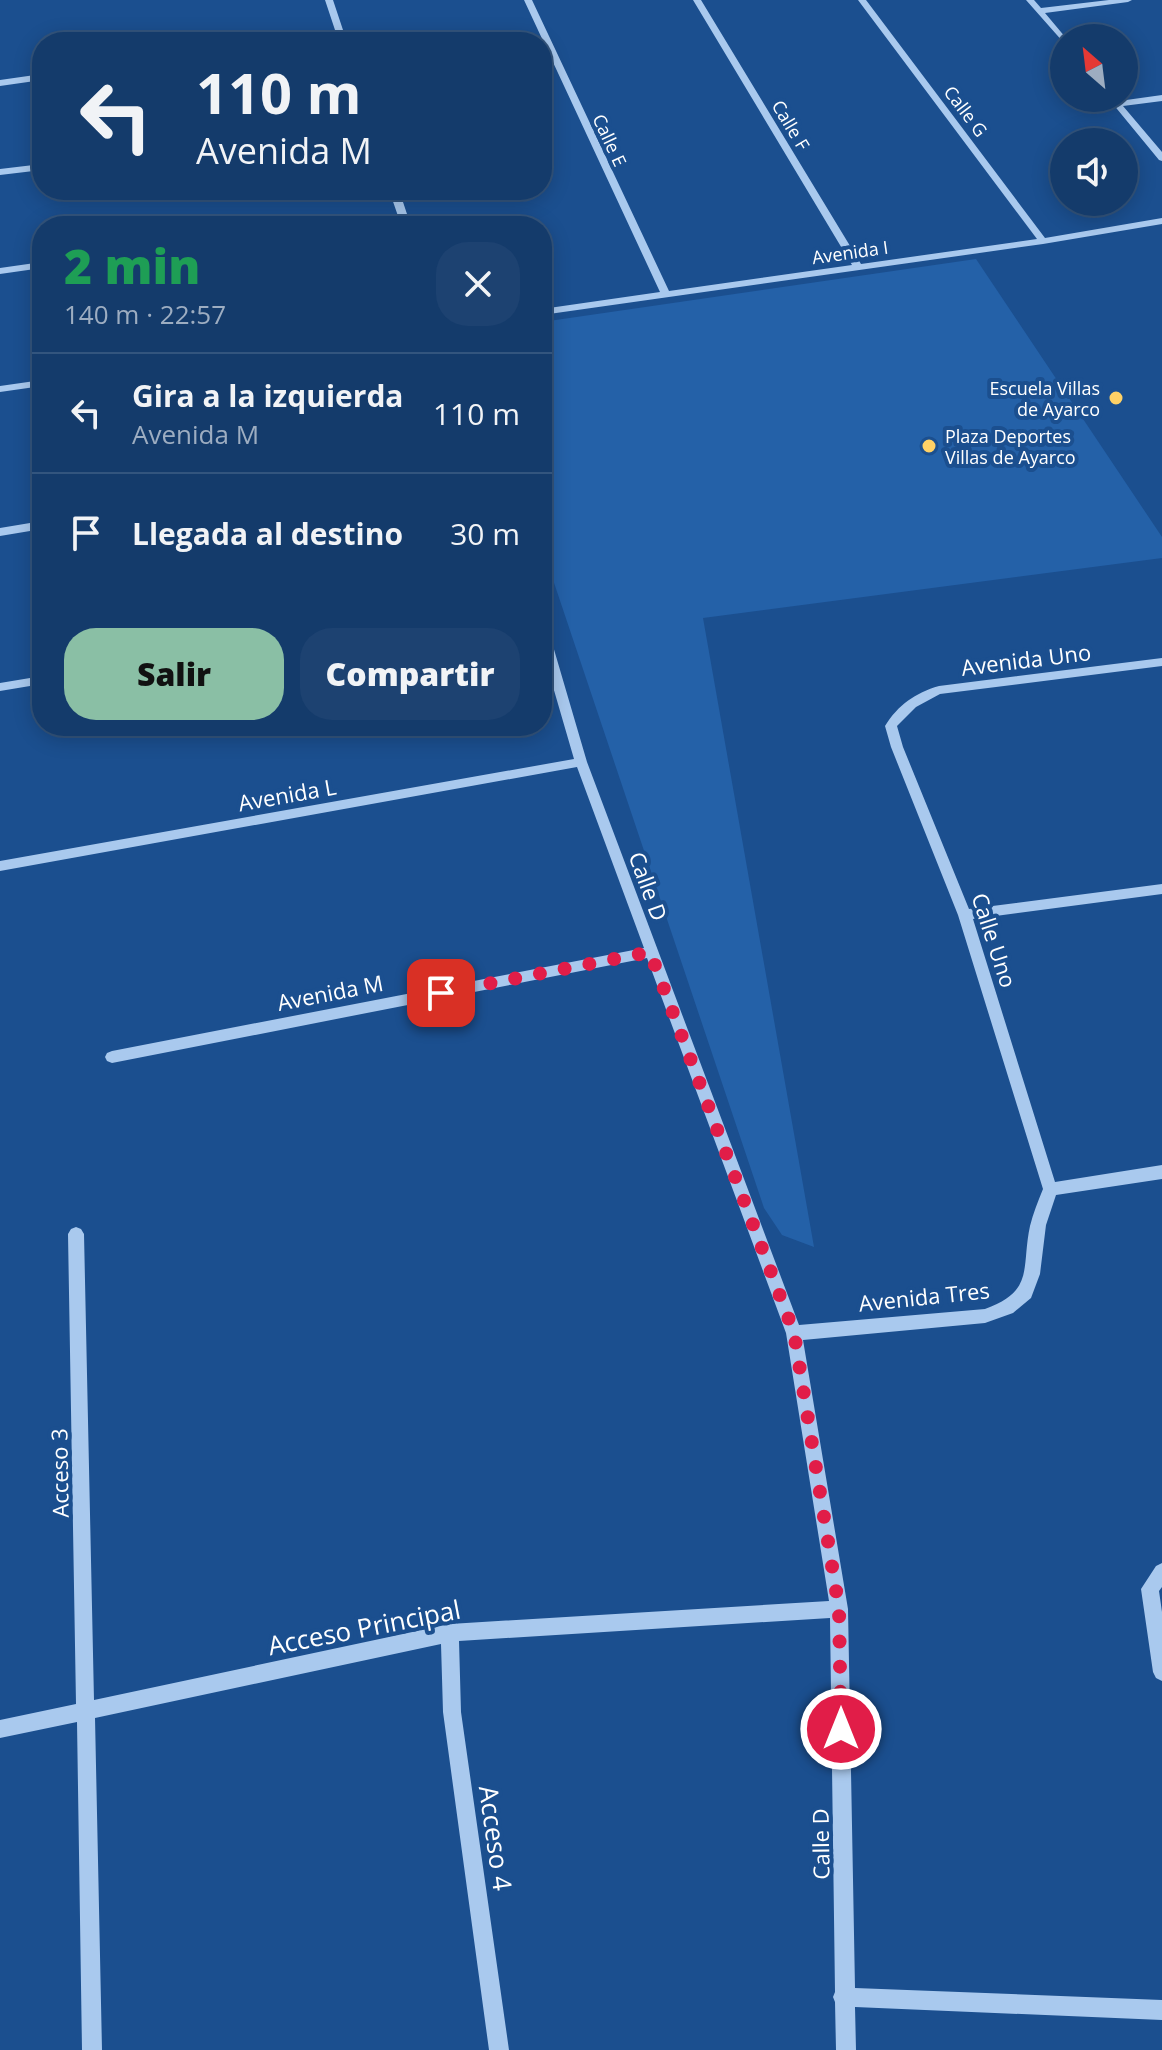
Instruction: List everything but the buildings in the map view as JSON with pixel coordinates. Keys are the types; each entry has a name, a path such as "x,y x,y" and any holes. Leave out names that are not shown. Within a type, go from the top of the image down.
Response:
{"street":[{"path":"329,0 340,32"},
{"name":"Calle E","path":"528,0 543,32"},
{"name":"Calle F","path":"697,0 858,267"},
{"name":"Calle G","path":"862,0 1043,241"},
{"path":"1030,0 1050,24"},
{"path":"1039,11 1128,0"},
{"name":"Calle E","path":"552,51 665,293"},
{"path":"0,83 32,78"},
{"path":"1138,100 1162,98"},
{"path":"1123,112 1162,158"},
{"path":"0,172 32,168"},
{"name":"Avenida I","path":"552,310 1043,241 1162,221"},
{"path":"0,271 32,266"},
{"path":"0,389 32,384"},
{"path":"0,532 32,527"},
{"name":"Avenida Uno","path":"900,710 919,697 939,690 1162,662"},
{"name":"Calle D","path":"552,663 581,762 794,1333 839,1609 846,2050"},
{"path":"0,687 32,682"},
{"name":"Calle Uno","path":"900,710 891,726 897,747 965,915 1050,1189"},
{"name":"Avenida L","path":"0,866 581,762"},
{"path":"965,915 1162,889"},
{"name":"Avenida M","path":"112,1057 650,952"},
{"path":"1050,1189 1162,1172"},
{"name":"Avenida Tres","path":"794,1333 985,1316 1007,1308 1025,1293 1032,1274 1038,1225 1050,1189"},
{"name":"Acceso 3","path":"76,1234 86,1711"},
{"path":"1162,1572 1150,1589 1162,1672"},
{"name":"Acceso Principal","path":"0,1729 450,1633 839,1609"},
{"name":"Acceso 4","path":"450,1633 452,1712 499,2050"},
{"path":"86,1711 92,2050"},
{"path":"843,1997 1162,2010"}],"shaded area":[{"path":"976,259 1162,537 1162,558 703,618 814,1247 782,1235 764,1208 552,577 552,321"}],"place":[{"name":"Escuela Villas de Ayarco","path":"1116,398"},
{"name":"Plaza Deportes Villas de Ayarco","path":"929,446"}],"route":[{"path":"441,993 650,952 794,1333 839,1609 841,1729"}]}
